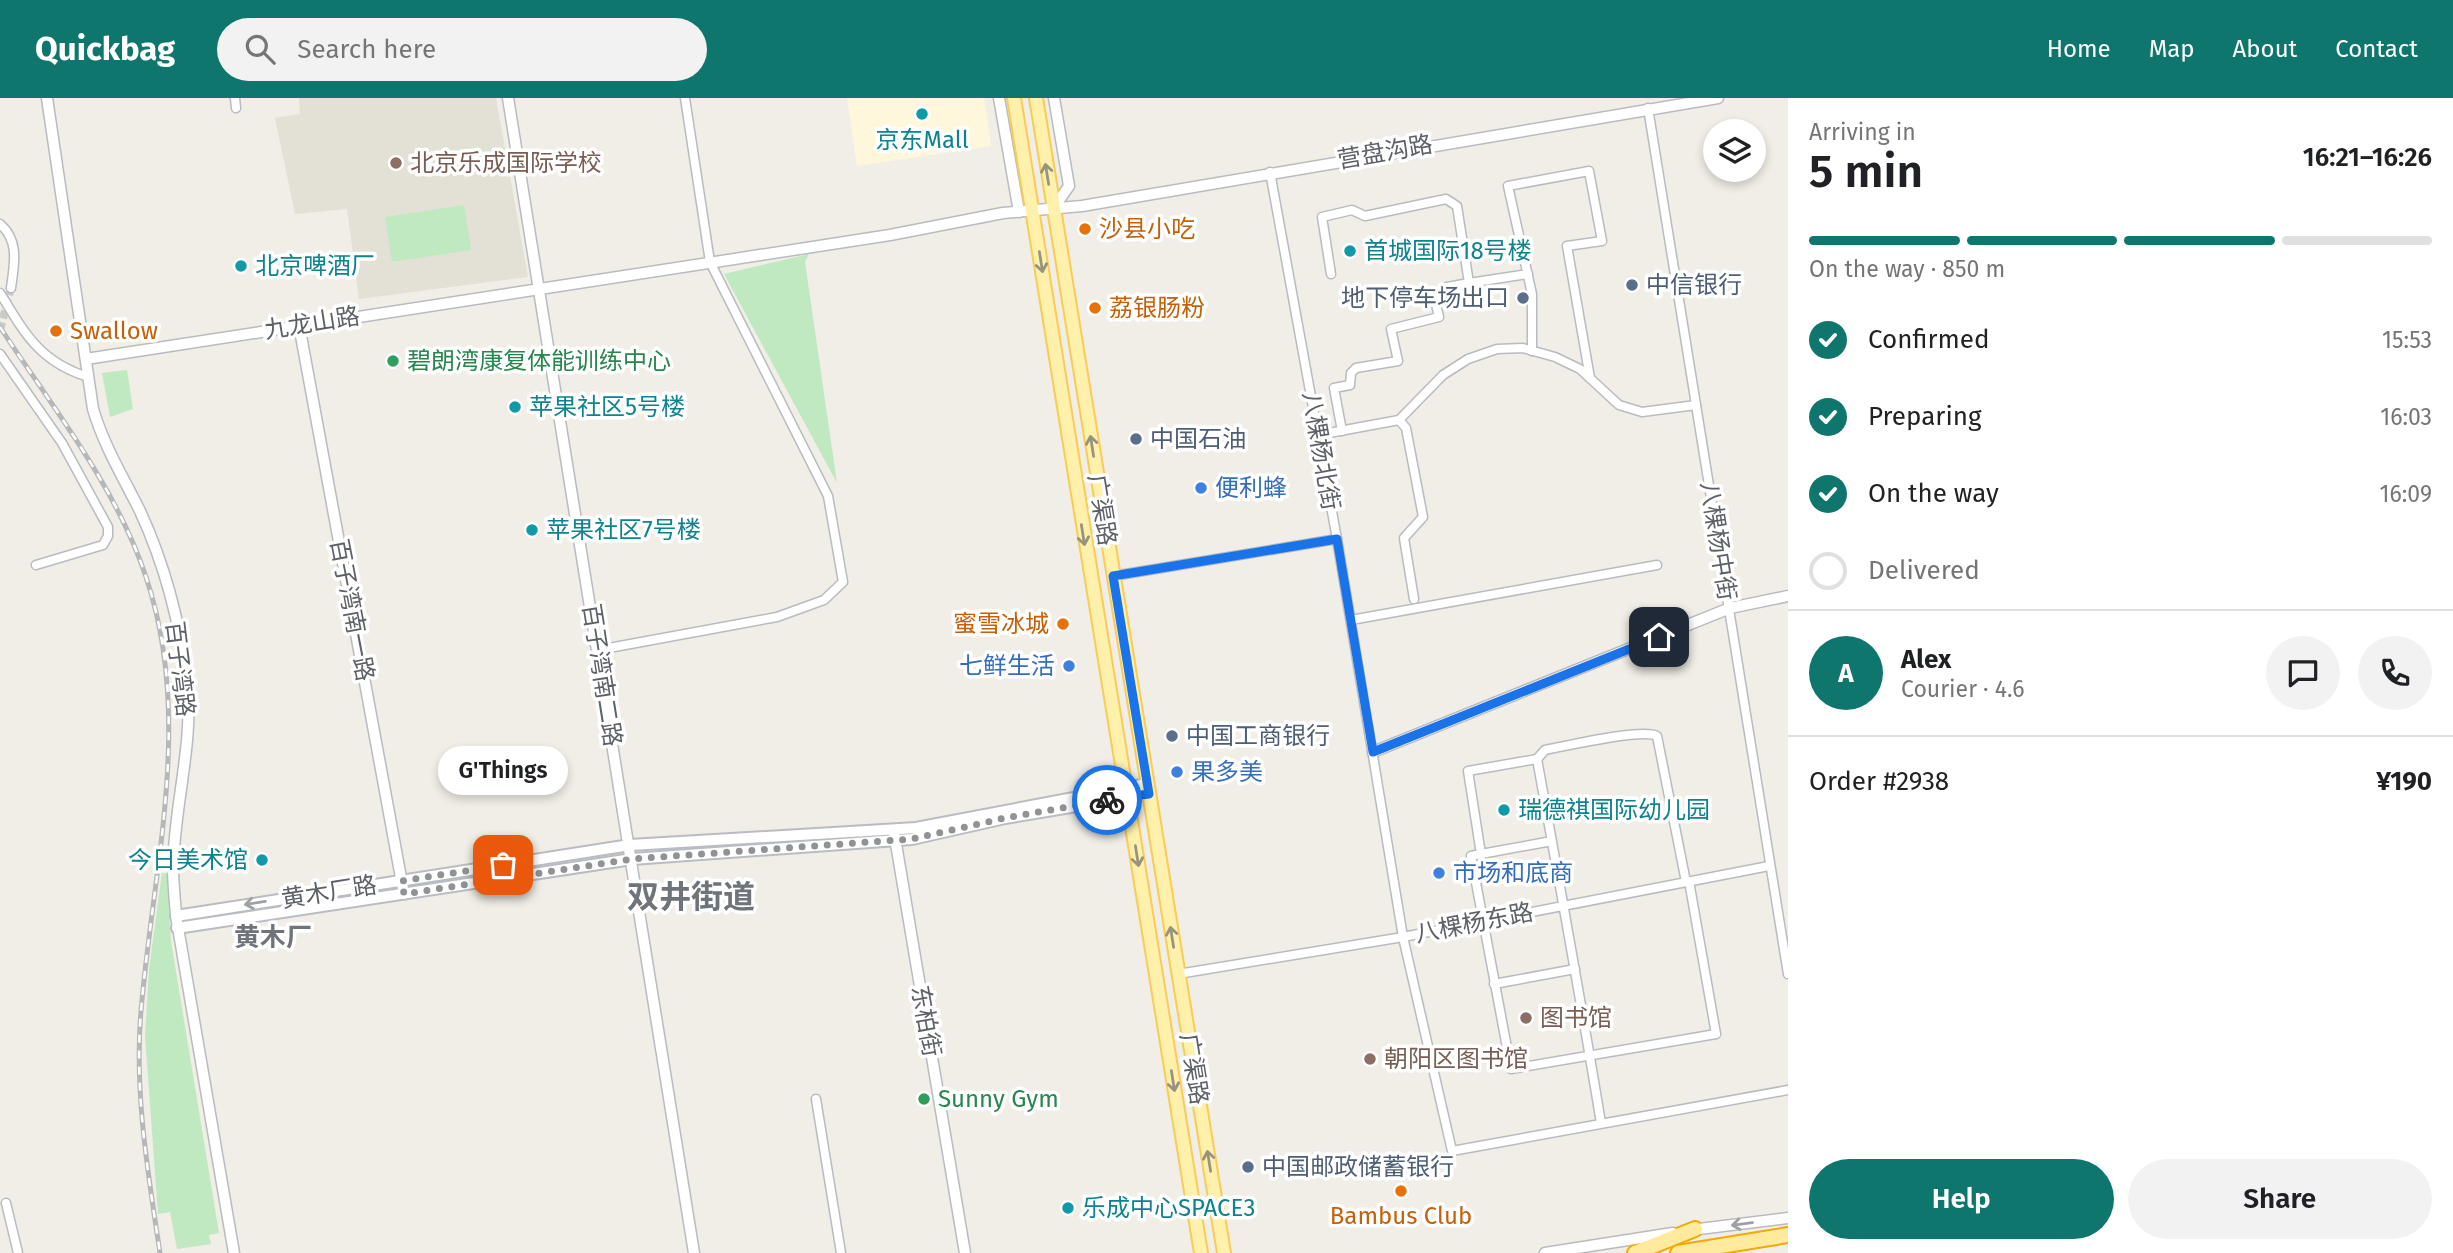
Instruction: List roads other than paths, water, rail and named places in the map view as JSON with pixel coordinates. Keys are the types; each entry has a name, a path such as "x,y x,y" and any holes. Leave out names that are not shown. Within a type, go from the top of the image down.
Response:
{"highway":[{"path":"1635,1253 1695,1229"},
{"path":"1678,1253 1788,1235"}],"main road":[{"name":"广渠路","path":"1014,98 1201,1253"},
{"name":"广渠路","path":"1036,98 1224,1253"},
{"name":"黄木厂路","path":"177,928 632,859 895,835 1148,789"},
{"name":"黄木厂路","path":"176,916 630,845 895,835"}],"street":[{"name":"百子湾路","path":"47,98 88,377 101,436 156,551 180,636 187,683 188,724 173,866 177,928 234,1253"},
{"path":"234,98 236,108"},
{"name":"百子湾南二路","path":"508,98 694,1253"},
{"path":"598,650 777,617 824,600 843,582 828,496 710,262 685,98"},
{"path":"999,98 1019,212"},
{"path":"1053,209 1069,186 1054,98"},
{"name":"营盘沟路","path":"710,262 1019,212 1053,209 1718,98"},
{"name":"八棵杨中街","path":"1648,108 1788,974"},
{"path":"1532,346 1528,274 1508,186 1589,171 1602,241 1567,246 1590,378"},
{"name":"八棵杨北街","path":"1270,172 1351,620 1402,937 1452,1151 1601,1124"},
{"path":"1331,274 1322,216 1352,210 1365,216 1446,199 1457,206 1469,283"},
{"path":"0,224 9,232 13,244 15,258 10,288"},
{"name":"九龙山路","path":"86,359 710,262"},
{"path":"1342,431 1334,388 1350,385 1351,373 1356,368 1398,361 1391,329 1439,317 1434,296 1447,287 1528,274"},
{"path":"0,293 42,354 71,372 88,377"},
{"path":"1526,313 1532,346"},
{"name":"百子湾南一路","path":"299,326 404,894"},
{"path":"1318,436 1399,420 1443,375 1468,359 1497,349 1532,346 1572,365 1619,405 1642,412 1696,405"},
{"path":"0,354 5,368 62,443 108,527 108,537 103,545 36,565"},
{"path":"1399,420 1406,428 1423,517 1404,538 1414,599"},
{"path":"1113,576 1337,539"},
{"path":"1351,620 1657,565"},
{"path":"1373,752 1730,608 1788,597"},
{"path":"1481,854 1468,771 1537,759 1545,750 1628,736 1653,733 1657,736 1663,754 1716,1034 1511,1069 1471,856 1552,841"},
{"path":"1537,759 1601,1124 1788,1090"},
{"name":"东柏街","path":"895,835 965,1253"},
{"name":"八棵杨东路","path":"1178,974 1402,937 1769,866"},
{"path":"1494,984 1575,969"},
{"path":"816,1099 841,1253"},
{"path":"6,1203 18,1253"},
{"path":"1545,1253 1695,1229 1788,1218"}],"tunnel":[{"path":"0,330 11,288"}],"railway":[{"path":"0,327 81,448 118,511 146,577 160,631 167,685 169,739 161,848 139,1041 143,1132 160,1253"}],"place":[{"name":"京东Mall","path":"922,114"},
{"name":"北京乐成国际学校","path":"396,163"},
{"name":"沙县小吃","path":"1085,229"},
{"name":"首城国际18号楼","path":"1350,251"},
{"name":"北京啤酒厂","path":"241,266"},
{"name":"中信银行","path":"1632,285"},
{"name":"地下停车场出口","path":"1523,298"},
{"name":"荔银肠粉","path":"1095,308"},
{"name":"Swallow","path":"56,331"},
{"name":"碧朗湾康复体能训练中心","path":"393,361"},
{"name":"苹果社区5号楼","path":"515,407"},
{"name":"中国石油","path":"1136,439"},
{"name":"便利蜂","path":"1201,488"},
{"name":"苹果社区7号楼","path":"532,530"},
{"name":"蜜雪冰城","path":"1063,624"},
{"name":"七鲜生活","path":"1069,666"},
{"name":"中国工商银行","path":"1172,736"},
{"name":"果多美","path":"1177,772"},
{"name":"瑞德祺国际幼儿园","path":"1504,810"},
{"name":"今日美术馆","path":"262,860"},
{"name":"G'Things","path":"503,865"},
{"name":"市场和底商","path":"1439,873"},
{"name":"图书馆","path":"1526,1018"},
{"name":"朝阳区图书馆","path":"1370,1059"},
{"name":"Sunny Gym","path":"924,1099"},
{"name":"中国邮政储蓄银行","path":"1248,1167"},
{"name":"Bambus Club","path":"1401,1191"},
{"name":"乐成中心SPACE3","path":"1068,1208"}],"district":[{"name":"双井街道","path":"691,897"},
{"name":"黄木厂","path":"273,937"}]}
